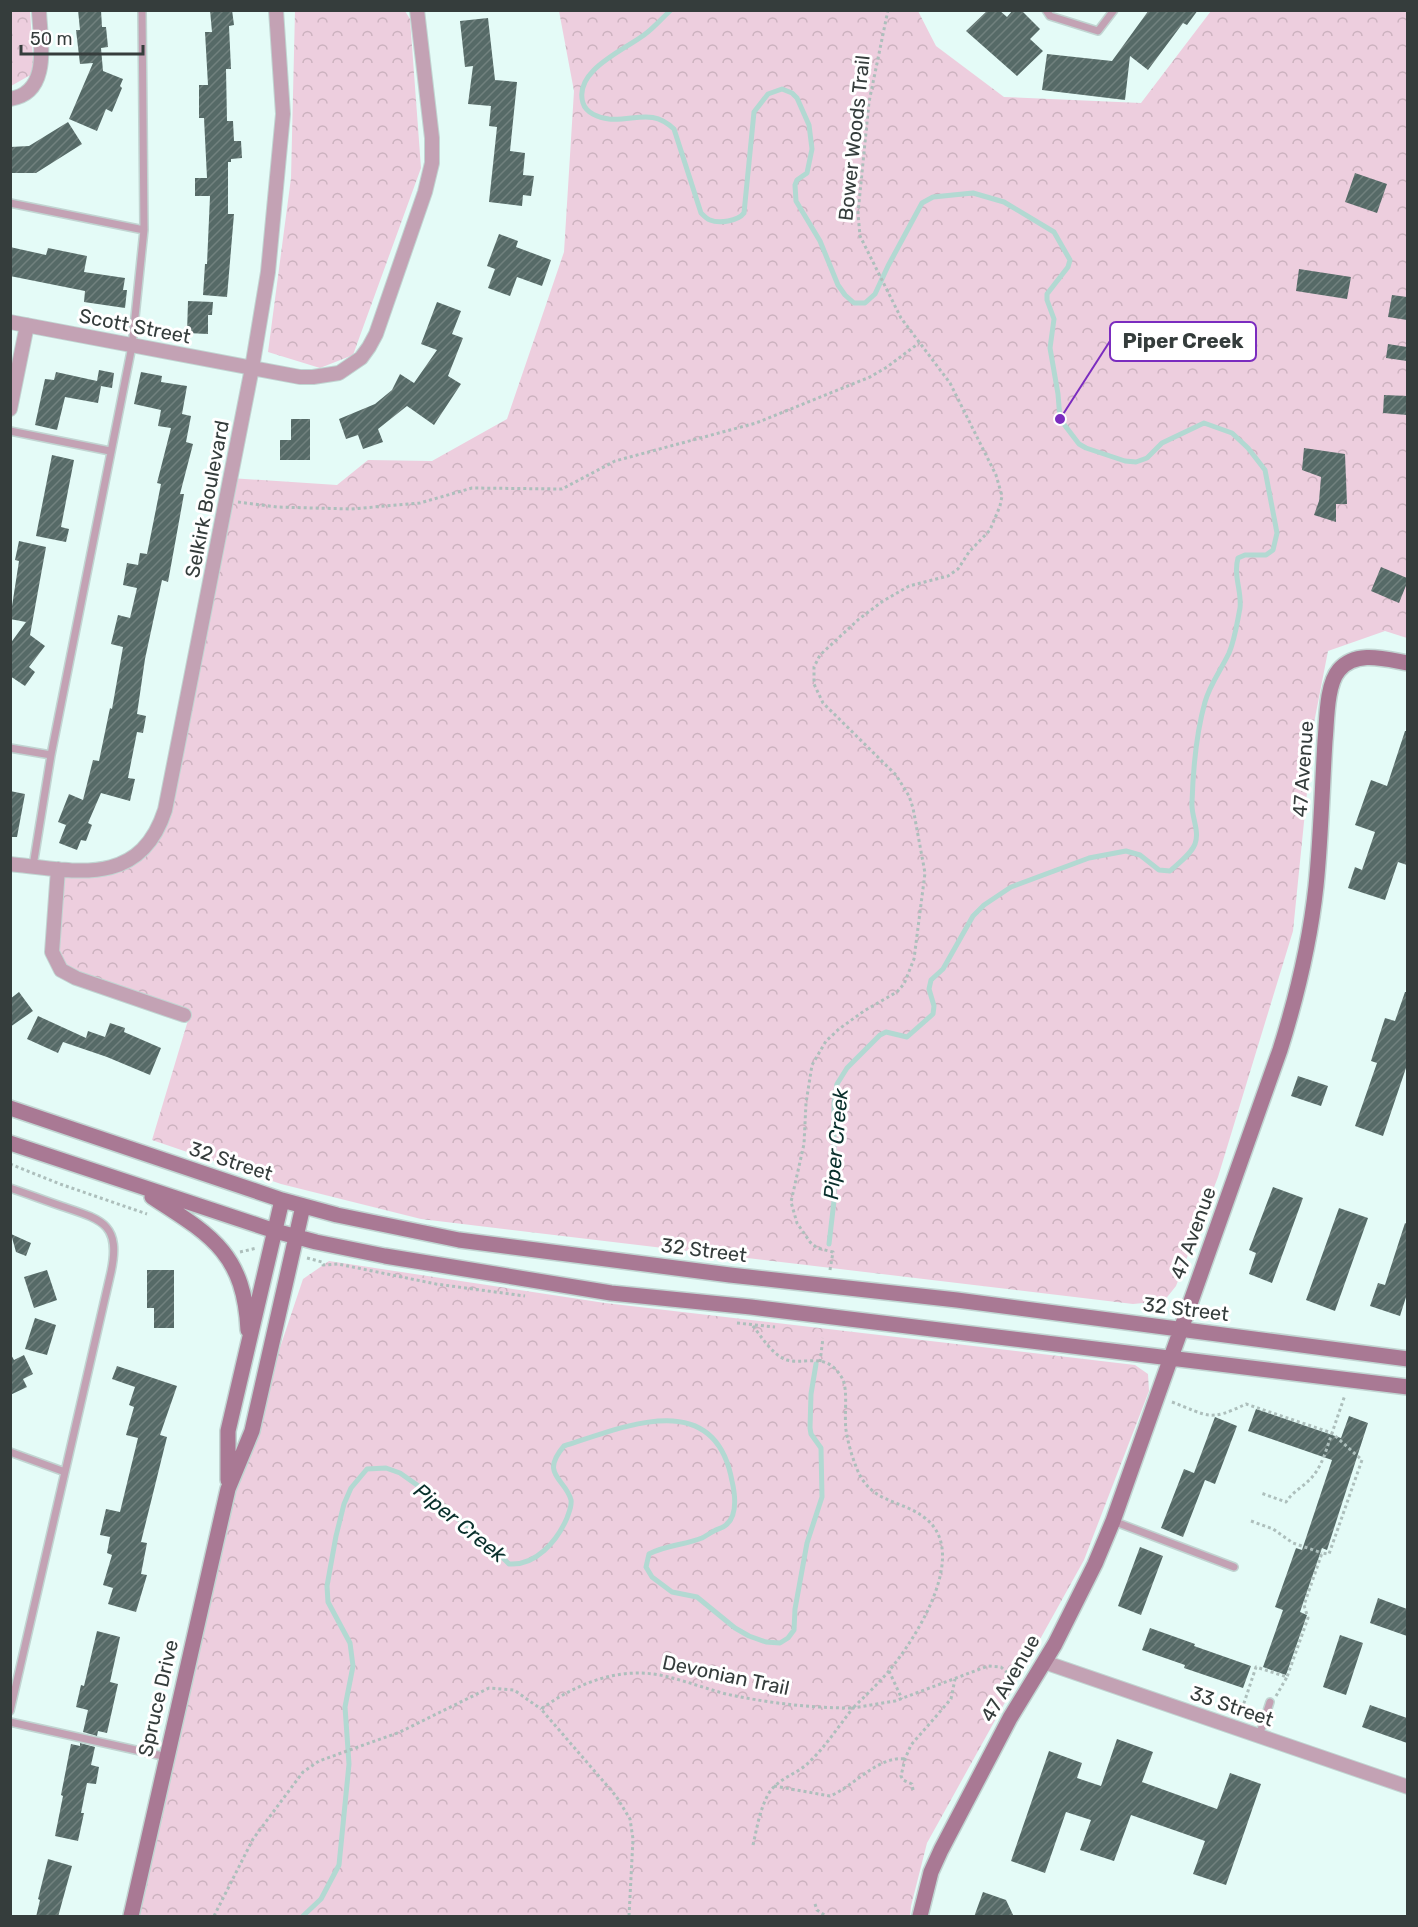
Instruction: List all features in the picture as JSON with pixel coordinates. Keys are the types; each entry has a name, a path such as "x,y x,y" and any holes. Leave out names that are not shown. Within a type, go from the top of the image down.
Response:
{"main road":[{"name":"47 Avenue","path":"920,1917 925,1892 941,1850 1010,1718 1076,1603 1113,1521 1287,1028 1299,983 1316,888 1330,691 1335,676 1344,665 1358,658 1368,657 1407,663"},
{"name":"32 Street","path":"10,1108 282,1200 397,1229 459,1240 730,1275 957,1300 1407,1359"},
{"path":"10,1143 275,1232 385,1256 611,1293 751,1307 1407,1386"},
{"path":"130,1184 196,1226 210,1237 229,1258 244,1292 249,1345"},
{"name":"Spruce Drive","path":"228,1489 228,1431 282,1200"},
{"name":"Spruce Drive","path":"131,1917 228,1489 252,1431 303,1206"}],"street":[{"path":"10,99 31,88 40,72 39,10"},
{"name":"Selkirk Boulevard","path":"10,864 89,871 123,864 147,845 161,823 183,728 252,368 270,254 283,114 276,10"},
{"name":"Scott Street","path":"10,322 300,377 339,373 361,358 376,334 425,192 432,164 432,138 417,10"},
{"path":"10,410 27,325"},
{"path":"58,869 52,946 54,958 61,970 76,978 184,1015"},
{"name":"33 Street","path":"1044,1662 1407,1787"}],"lane":[{"path":"33,866 51,755 132,346 144,230 142,10"},
{"path":"1046,10 1050,15 1098,31 1114,10"},
{"path":"10,203 144,230"},
{"path":"10,431 110,451"},
{"path":"10,748 51,755"},
{"path":"10,1188 98,1218 111,1235 114,1247 111,1272 10,1712"},
{"path":"10,1452 65,1472"},
{"path":"1113,1521 1234,1567"},
{"path":"1258,1736 1270,1702"},
{"path":"10,1722 167,1757"}],"path":[{"name":"Bower Woods Trail","path":"830,1275 833,1252 817,1248 810,1242 797,1222 791,1202 804,1144 806,1103 812,1065 826,1041 839,1029 897,992 904,984 914,959 925,873 913,808 904,786 896,775 824,703 814,684 814,667 820,655 883,601 909,586 948,576 958,569 969,552 990,530 1002,496 996,475 950,383 905,324 860,236 858,213 869,102 888,10"},
{"path":"226,499 277,507 351,509 420,503 472,488 562,489 615,461 756,423 870,377 919,343"},
{"path":"10,1164 150,1215"},
{"path":"237,1253 264,1246"},
{"path":"752,1325 770,1348 786,1360 831,1365 843,1378 846,1431 858,1471 866,1485 881,1497 926,1519 939,1536 943,1567 934,1596 923,1619 889,1671 853,1708 818,1753 774,1786 766,1799 753,1845"},
{"path":"820,1362 823,1338"},
{"path":"1261,1492 1286,1502 1290,1495 1313,1476 1323,1460 1346,1393"},
{"path":"1172,1402 1211,1417 1246,1404 1332,1433 1362,1460 1329,1554 1293,1543 1273,1530 1251,1521"},
{"path":"1270,1702 1279,1693 1287,1677 1308,1618 1304,1605 1322,1552"},
{"name":"Devonian Trail","path":"541,1709 574,1689 600,1678 623,1673 658,1675 725,1693 780,1704 853,1708 902,1699 988,1666 1001,1667 1011,1676"},
{"path":"1240,1715 1256,1667 1287,1677"},
{"path":"889,1671 902,1699"},
{"path":"913,1790 912,1784 903,1780 901,1776 905,1759 916,1738 951,1699 955,1679"},
{"path":"214,1917 253,1839 303,1772 319,1761 368,1745 413,1726 489,1688 514,1690 523,1694 541,1709 627,1811 633,1839 629,1917"},
{"path":"774,1786 830,1796 882,1763 893,1759 905,1759"},
{"path":"815,1904 817,1910 826,1917"}],"green space":[{"path":"11,11 30,11 34,73 11,86"},
{"path":"295,11 405,11 410,19 421,168 353,355 320,368 268,352 291,178"},
{"path":"559,11 918,11 936,46 1004,97 1141,103 1211,11 1407,11 1407,638 1385,631 1328,651 1314,723 1293,931 1218,1177 1176,1286 1164,1301 1133,1304 421,1219 281,1184 152,1140 189,1017 56,964 58,869 107,869 155,835 230,478 337,485 368,460 432,461 507,419 564,252 574,91"},
{"path":"329,1261 605,1303 1135,1365 1148,1374 1149,1391 1084,1560 927,1843 910,1916 131,1916 228,1489 252,1431 303,1279"}],"building":[{"path":"78,10 101,10 102,27 106,27 108,47 101,48 103,71 123,79 120,86 122,88 112,112 106,109 97,131 69,119 93,63 80,64 76,30 80,30"},
{"path":"210,10 232,10 234,25 229,26 231,69 226,69 227,121 233,121 234,141 241,141 242,158 231,159 231,162 228,162 228,214 234,214 227,297 203,295 205,264 207,264 210,196 195,196 195,178 207,178 204,118 199,118 199,85 208,85 205,32 212,32"},
{"path":"988,10 999,10 1007,17 1013,10 1021,10 1040,29 1030,39 1043,51 1017,76 966,31"},
{"path":"1149,10 1198,10 1187,25 1183,23 1148,70 1130,56 1125,100 1042,90 1047,54 1112,61"},
{"path":"488,18 495,80 517,82 510,151 525,153 523,175 534,176 531,196 523,195 522,206 489,202 497,127 489,126 491,106 468,104 473,66 465,67 460,21"},
{"path":"68,122 82,144 36,173 10,173 10,147 29,146"},
{"path":"1355,173 1387,184 1377,213 1345,202"},
{"path":"499,234 518,241 516,247 551,260 542,286 517,277 510,296 488,288 495,269 487,266"},
{"path":"10,247 46,255 48,248 87,256 84,272 125,278 123,290 127,290 125,308 84,302 85,291 10,276"},
{"path":"1299,269 1351,277 1347,299 1296,291"},
{"path":"1392,295 1407,297 1407,320 1388,317"},
{"path":"188,301 213,302 212,315 208,315 208,334 187,333"},
{"path":"437,302 461,311 452,334 463,338 448,376 461,384 434,425 407,406 378,429 383,442 363,449 358,435 346,439 339,419 375,404 392,390 400,374 414,383 437,350 421,344"},
{"path":"1388,344 1407,347 1407,361 1386,358"},
{"path":"99,370 114,373 112,388 101,386 98,403 65,397 57,430 35,425 45,379 54,380 56,372 97,381"},
{"path":"141,372 162,376 161,382 187,386 182,414 191,416 186,442 193,444 180,494 184,494 168,582 162,580 145,659 137,714 146,716 143,733 137,732 128,778 135,779 130,801 101,793 88,823 92,825 86,841 81,840 77,850 59,843 66,825 58,822 69,794 83,800 93,760 99,761 110,708 112,709 123,647 111,644 118,615 130,618 137,588 123,585 127,563 138,565 140,553 147,554 161,484 157,483 171,428 158,426 161,410 134,404"},
{"path":"1384,395 1407,396 1407,415 1383,413"},
{"path":"291,419 310,419 310,460 280,460 280,440 291,440"},
{"path":"1304,448 1345,454 1347,504 1336,504 1336,522 1314,515 1319,501 1321,477 1302,470"},
{"path":"52,455 74,460 61,527 69,529 66,542 36,536"},
{"path":"19,541 46,547 30,635 45,646 29,667 35,672 25,686 10,676 10,644 26,622 10,619 19,561 15,560"},
{"path":"1381,567 1407,578 1399,603 1371,591"},
{"path":"1405,731 1407,731 1407,865 1398,862 1385,900 1348,888 1355,867 1362,870 1375,832 1355,825 1371,780 1387,786"},
{"path":"10,791 25,794 17,837 10,837"},
{"path":"19,992 33,1011 10,1027 10,999"},
{"path":"1405,992 1407,992 1407,1065 1383,1136 1355,1126 1377,1063 1371,1061 1385,1018 1395,1021"},
{"path":"38,1016 86,1038 88,1031 105,1037 110,1023 125,1028 124,1032 161,1048 150,1075 63,1042 58,1053 27,1039"},
{"path":"1298,1076 1328,1086 1321,1106 1291,1096"},
{"path":"1273,1187 1303,1198 1272,1283 1249,1274 1256,1253 1249,1250"},
{"path":"1339,1208 1368,1218 1335,1311 1306,1300"},
{"path":"1405,1223 1407,1224 1407,1294 1400,1316 1370,1306 1378,1283 1385,1285"},
{"path":"11,1234 31,1243 26,1256 16,1252"},
{"path":"47,1270 57,1300 34,1308 24,1277"},
{"path":"147,1270 174,1270 174,1328 154,1328 154,1308 147,1308"},
{"path":"35,1318 56,1325 47,1355 25,1349"},
{"path":"10,1353 14,1360 24,1355 33,1374 23,1379 27,1387 10,1395"},
{"path":"117,1366 177,1386 160,1435 167,1437 141,1542 147,1543 141,1574 147,1575 136,1612 108,1604 113,1588 103,1585 112,1555 107,1553 110,1537 100,1535 106,1509 120,1512 138,1438 126,1435 134,1407 129,1405 135,1387 112,1379"},
{"path":"1256,1409 1341,1438 1349,1416 1368,1423 1327,1550 1322,1548 1300,1612 1307,1615 1286,1675 1263,1667 1283,1610 1275,1607 1296,1548 1302,1550 1332,1460 1248,1431"},
{"path":"1215,1417 1237,1426 1215,1484 1205,1480 1183,1537 1161,1528 1184,1469 1194,1473"},
{"path":"1140,1547 1163,1556 1141,1615 1118,1606"},
{"path":"1378,1598 1407,1609 1407,1636 1370,1623"},
{"path":"1150,1628 1251,1666 1243,1688 1184,1668 1185,1665 1142,1650"},
{"path":"97,1631 120,1637 110,1682 118,1684 107,1733 98,1731 97,1736 83,1732 88,1710 76,1707 81,1685 84,1686"},
{"path":"1340,1635 1363,1643 1346,1695 1323,1687"},
{"path":"1370,1705 1407,1718 1407,1743 1362,1727"},
{"path":"1117,1739 1153,1752 1142,1782 1217,1809 1230,1773 1261,1784 1226,1885 1193,1874 1205,1841 1131,1815 1114,1861 1080,1850 1091,1820 1066,1812 1045,1873 1011,1861 1049,1751 1082,1763 1077,1778 1101,1786"},
{"path":"80,1743 95,1747 91,1765 99,1767 96,1784 87,1783 78,1841 55,1836 71,1744 80,1746"},
{"path":"48,1859 72,1866 58,1917 36,1917 40,1900 38,1899"},
{"path":"983,1892 1006,1900 1014,1917 974,1917"}],"waterway":[{"name":"Piper Creek","path":"671,10 648,32 593,71 582,92 583,103 590,112 601,117 609,119 651,117 674,129 701,213 709,220 723,222 733,220 744,213 754,112 768,94 782,89 797,98 809,125 812,149 807,173 797,180 795,185 796,201 820,241 838,285 854,303 865,303 875,294 922,203 933,197 973,193 1004,202 1054,232 1070,260 1068,267 1047,294 1047,300 1054,319 1050,348 1060,419 1079,444 1125,461 1136,462 1147,458 1162,443 1204,423 1232,433 1248,448 1265,470 1277,533 1273,550 1266,555 1245,555 1238,558 1236,571 1240,608 1236,631 1229,653 1207,695 1197,739 1192,803 1196,839 1193,848 1170,871 1159,870 1140,855 1126,851 1089,858 1011,887 984,905 973,916 943,969 931,980 929,989 934,1006 933,1014 907,1037 886,1032 880,1035 847,1068 837,1084 834,1103 834,1201 829,1244"},
{"name":"Piper Creek","path":"303,1916 321,1899 339,1865 349,1764 345,1707 353,1666 350,1643 328,1602 327,1586 344,1504 351,1488 367,1469 386,1468 400,1473 427,1492 509,1564 519,1564 537,1556 544,1550 558,1535 567,1518 571,1500 554,1470 557,1456 564,1446 640,1424 665,1421 688,1423 707,1433 722,1452 732,1481 734,1510 730,1521 725,1526 702,1538 649,1554 646,1567 652,1577 672,1592 697,1597 735,1628 749,1636 766,1642 780,1643 794,1630 795,1609 807,1543 822,1497 821,1448 811,1434 810,1428 811,1394 816,1364"}],"place":[{"name":"Piper Creek","path":"1060,419"}]}
